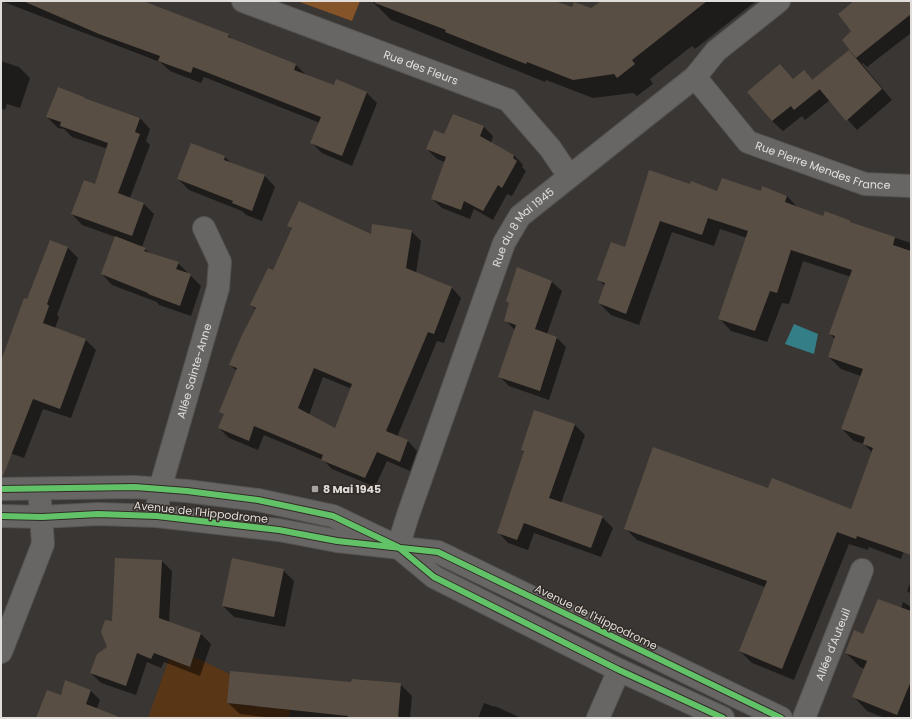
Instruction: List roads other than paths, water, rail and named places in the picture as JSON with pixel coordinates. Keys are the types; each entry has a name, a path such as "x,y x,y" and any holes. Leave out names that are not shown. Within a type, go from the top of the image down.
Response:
{"street":[{"name":"Rue des Fleurs","path":"243,1 508,100 550,148 569,176"},
{"name":"Rue du 8 Mai 1945","path":"398,547 504,243 520,216 695,77 716,51 779,1"},
{"name":"Rue Pierre Mendes France","path":"695,77 748,142 865,184 911,186"},
{"name":"Allée Sainte-Anne","path":"157,516 160,489 218,288 220,262 204,228"},
{"path":"1,489 135,487 160,489 258,500 333,516 398,547 434,577 619,670 723,718"},
{"path":"1,652 43,544 39,489"},
{"name":"Avenue de l'Hippodrome","path":"1,516 42,517 98,514 157,516 279,530 337,541 438,552 781,718"},
{"name":"Allée d'Auteuil","path":"804,718 862,570"},
{"path":"598,718 619,670"}],"water":[{"path":"794,324 818,334 814,354 785,344"}],"place":[{"name":"8 Mai 1945","path":"315,489"}]}
